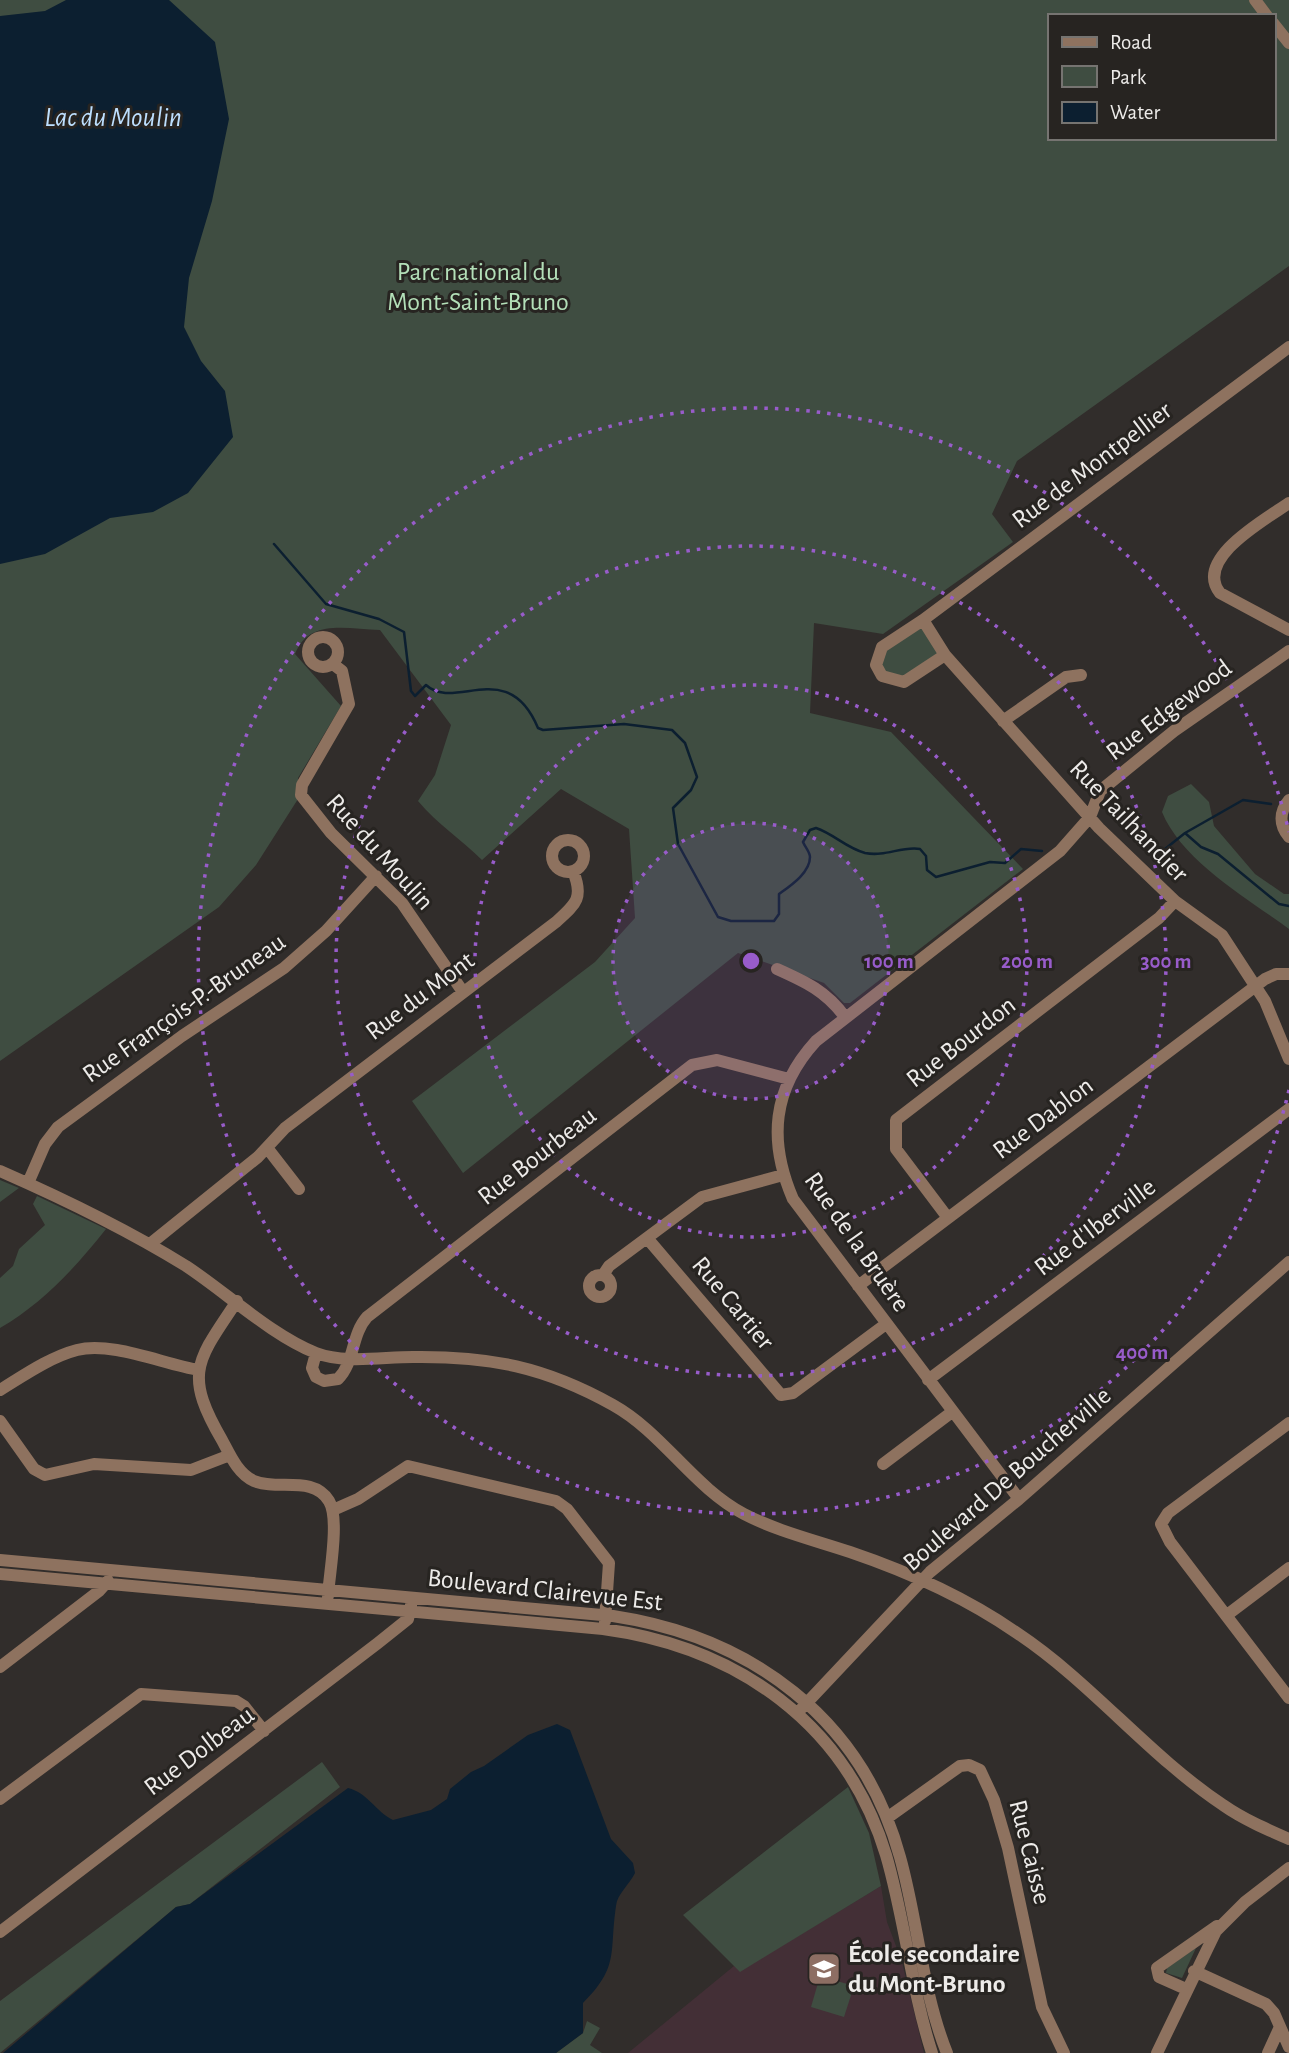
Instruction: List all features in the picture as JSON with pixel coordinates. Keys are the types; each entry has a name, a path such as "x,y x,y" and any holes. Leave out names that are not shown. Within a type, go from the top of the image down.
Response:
{"street":[{"path":"1255,0 1266,14"},
{"path":"1275,26 1289,43"},
{"name":"Rue de Montpellier","path":"945,655 904,682 894,682 878,671 877,658 883,647 923,621 1289,346"},
{"path":"1289,503 1223,551 1214,576 1215,586 1220,593 1289,630"},
{"name":"Rue Tailhandier","path":"923,621 945,655 1090,817 1175,901 1222,935 1284,1033 1289,1059"},
{"name":"Rue Edgewood","path":"1090,817 1100,791 1174,731 1289,651"},
{"name":"Rue du Moulin","path":"333,664 342,671 349,704 302,785 301,793 331,832 407,910 429,947 463,992"},
{"path":"1003,721 1066,677 1081,676"},
{"path":"1289,800 1281,814 1281,823 1289,837"},
{"name":"Rue de la Bruère","path":"1018,1499 793,1199 778,1160 777,1125 789,1079 805,1053 845,1017 1060,851 1090,817"},
{"name":"Rue du Mont","path":"150,1244 268,1149 285,1128 568,912 579,892 573,870"},
{"name":"Rue François-P.-Bruneau","path":"28,1183 48,1139 58,1126 182,1036 246,996 284,968 332,924 376,876"},
{"name":"Rue Bourdon","path":"948,1218 896,1149 896,1120 1159,918 1175,901"},
{"path":"777,969 817,987 845,1017"},
{"name":"Rue Dablon","path":"858,1286 1256,986 1273,975 1289,974"},
{"name":"Rue Bourbeau","path":"350,1358 359,1328 367,1317 692,1065 717,1060 789,1079"},
{"name":"Rue d'Iberville","path":"928,1380 1289,1109"},
{"path":"268,1149 299,1189"},
{"path":"0,1171 150,1244 316,1353 350,1358 474,1360 515,1365 548,1373 630,1415 701,1482 746,1514 923,1580 987,1614 1031,1642 1215,1800 1253,1823 1289,1839"},
{"path":"603,1275 609,1266 706,1194 783,1175"},
{"name":"Rue Cartier","path":"647,1238 776,1390 785,1396 886,1324"},
{"name":"Boulevard De Boucherville","path":"797,1713 923,1580 1289,1262"},
{"path":"237,1301 208,1346 199,1370 198,1389 203,1405 242,1472 253,1480 314,1489 327,1498 333,1510 327,1604"},
{"path":"0,1390 61,1356 84,1348 103,1348 199,1370"},
{"path":"316,1353 313,1371 316,1377 324,1381 340,1378 350,1358"},
{"path":"883,1464 952,1412"},
{"path":"0,1421 34,1469 45,1475 94,1464 191,1470 230,1455"},
{"path":"1289,1423 1168,1513 1161,1524 1170,1542 1289,1698"},
{"path":"333,1510 358,1499 408,1466 556,1501 568,1509 609,1563 603,1629"},
{"name":"Boulevard Clairevue Est","path":"0,1560 606,1615 668,1626 708,1640 758,1666 807,1703 850,1753 887,1818 904,1871 934,2013 947,2053"},
{"path":"1227,1615 1289,1569"},
{"path":"0,1667 107,1584 109,1570"},
{"name":"Boulevard Clairevue Est","path":"0,1574 603,1629 650,1637 697,1651 751,1678 797,1713 842,1764 877,1829 892,1880 932,2053"},
{"path":"410,1611 412,1597"},
{"name":"Rue Dolbeau","path":"0,1932 408,1619 410,1611"},
{"path":"0,1799 141,1694 236,1701 243,1704 264,1731"},
{"name":"Rue Caisse","path":"887,1818 960,1766 972,1766 982,1772 1004,1830 1042,2007 1064,2053"},
{"path":"1186,1989 1158,1977 1157,1968 1223,1922 1289,1868"},
{"path":"1157,2053 1194,1971 1223,1922"},
{"path":"1194,1971 1266,2004 1274,2013 1289,2047"},
{"path":"1268,2053 1279,2029"}],"shaded area":[{"name":"École secondaire du Mont-Bruno","path":"881,1886 887,1922 902,1962 924,2053 628,2053 734,1966 740,1971"}],"green space":[{"name":"Parc national du Mont-Saint-Bruno","path":"0,0 1289,0 1289,266 1017,461 992,514 1013,542 883,634 814,623 810,713 891,732 1023,869 850,1003 844,1003 824,983 738,953 463,1173 412,1101 595,962 635,918 629,829 561,789 482,860 418,801 435,775 451,725 380,630 319,630 301,643 295,654 341,706 298,778 298,799 256,865 219,907 0,1061"},
{"path":"923,620 945,655 913,679 882,676 877,658"},
{"path":"1191,784 1209,802 1214,826 1255,874 1284,894 1289,894 1289,929 1217,877 1184,847 1171,830 1162,812 1168,796"},
{"path":"0,1180 19,1188 0,1202"},
{"path":"37,1196 106,1229 57,1284 0,1328 0,1278 13,1266 19,1249 45,1225 33,1204"},
{"path":"322,1762 340,1787 190,1904 176,1907 0,2053 0,2001"},
{"path":"848,1787 869,1833 881,1886 740,1972 683,1915"},
{"path":"1196,1948 1182,1978 1166,1973 1167,1968"},
{"path":"820,1976 854,1986 844,2017 811,2007"},
{"path":"587,2021 600,2028 590,2045 602,2053 556,2053 583,2033"}],"water":[{"name":"Lac du Moulin","path":"66,0 169,0 215,42 229,119 212,201 189,278 184,327 201,361 225,391 233,437 188,493 153,512 110,518 45,554 0,564 0,16 45,11"},
{"path":"557,1724 570,1730 611,1839 633,1863 635,1873 617,1902 608,1968 603,1979 583,2003 583,2033 556,2053 3,2053 176,1907 190,1904 348,1788 361,1794 393,1820 431,1810 447,1799 450,1789 471,1772 528,1735"}],"waterway":[{"path":"274,544 326,604 379,619 404,632 411,691 415,696 426,685 438,692 452,693 497,690 512,695 526,707 538,728 543,730 624,724 672,730 685,743 697,777 691,790 673,808 678,844 718,917 731,921 774,921 779,914 779,894 807,868 810,855 803,842 810,830 816,828 865,853 920,849 926,856 927,870 936,877 990,862 1005,863 1021,849 1042,851"},
{"path":"1185,833 1243,800 1271,804"},
{"path":"1155,857 1185,833 1201,847 1218,854 1279,904 1289,906"}],"place":[{"name":"École secondaire du Mont-Bruno","path":"824,1969"}]}
